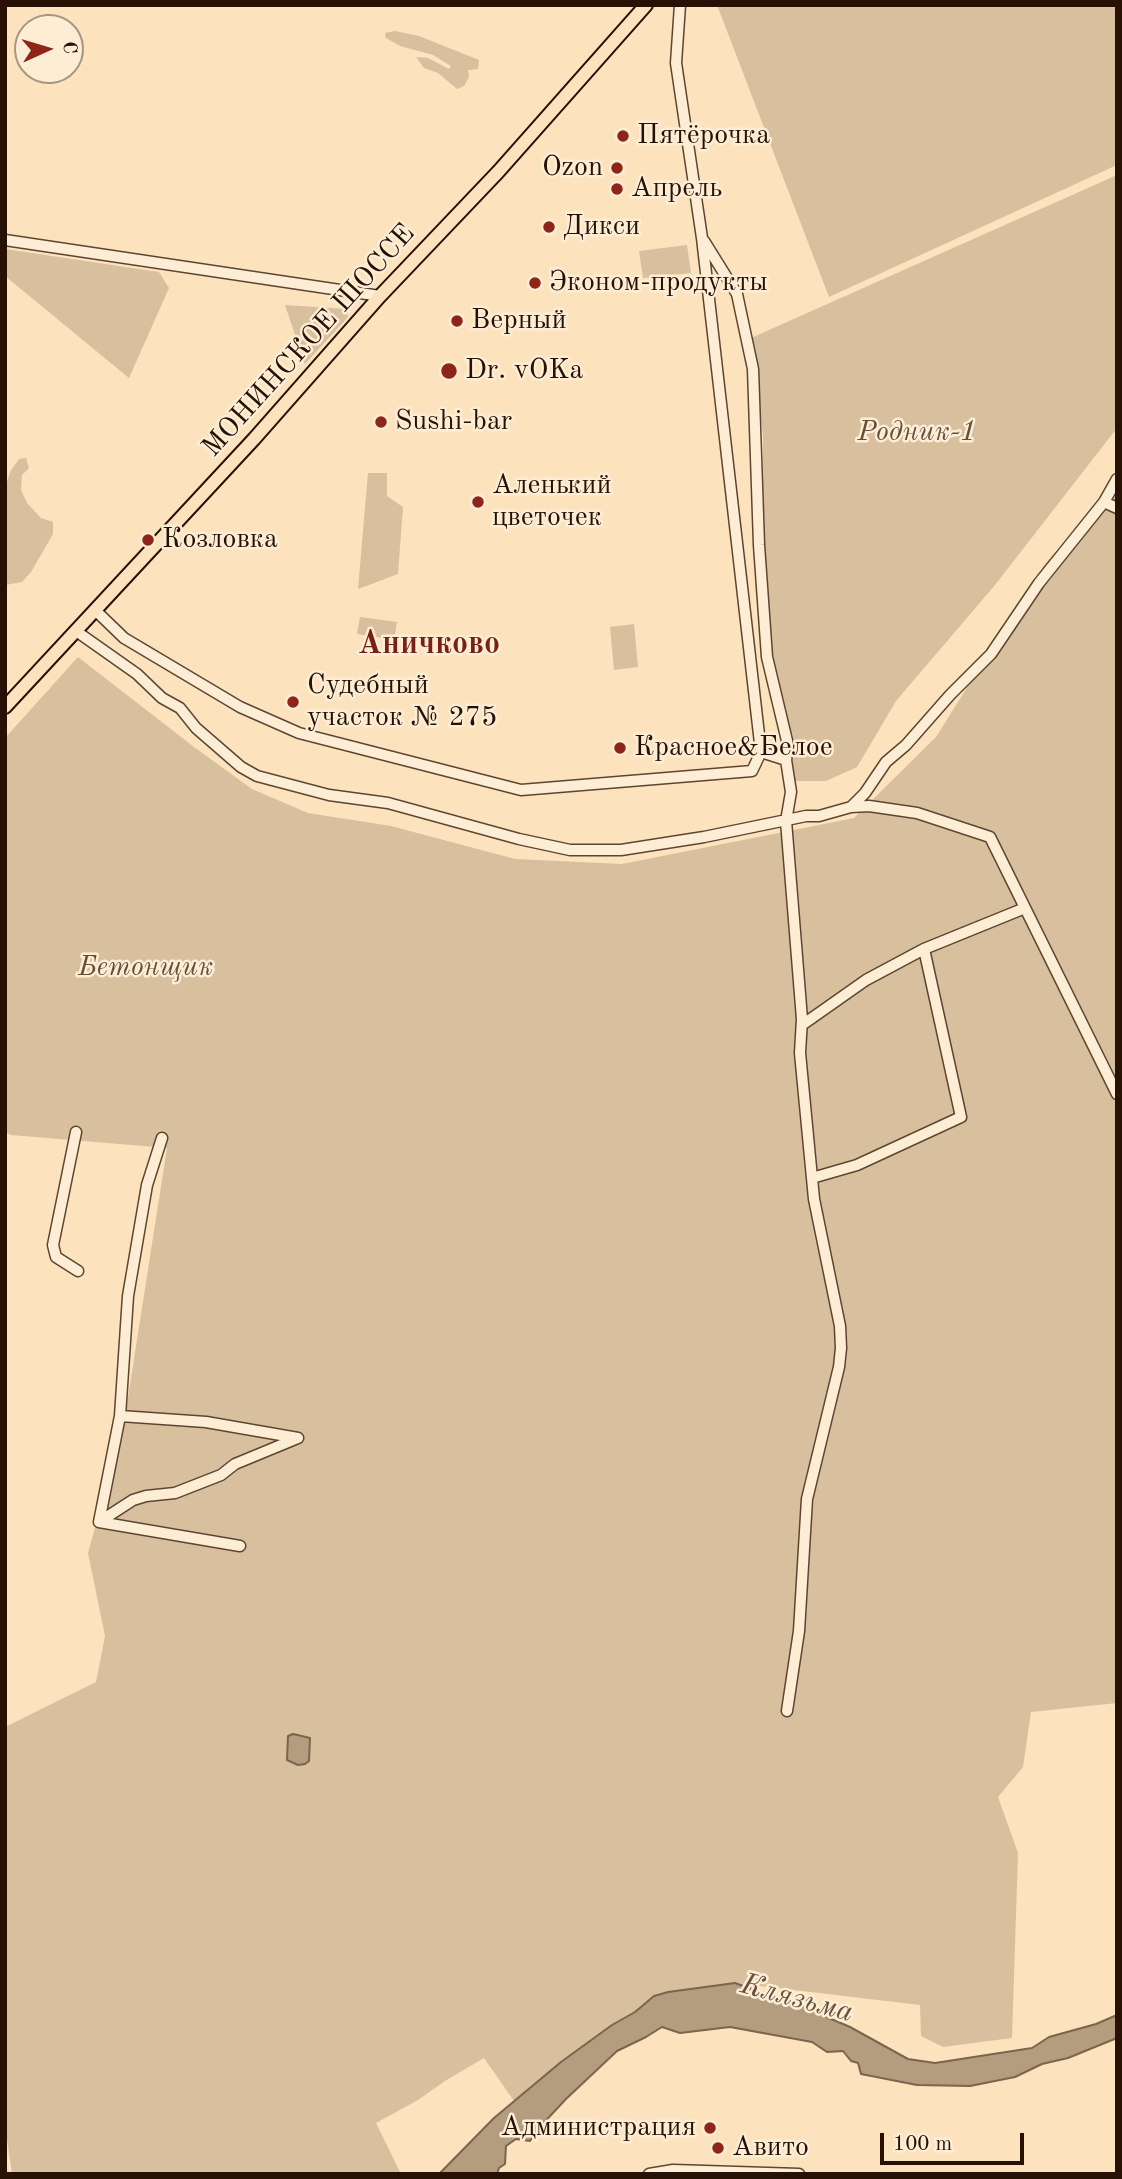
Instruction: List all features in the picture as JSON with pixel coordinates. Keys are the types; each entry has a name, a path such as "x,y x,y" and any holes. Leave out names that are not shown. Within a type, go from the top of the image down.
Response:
{"main road":[{"name":"МОНИНСКОЕ ШОССЕ","path":"5,707 254,439 380,296 498,172 646,5"}],"street":[{"path":"94,610 124,638 240,708 299,733 520,790 752,771 761,752 702,238 676,63 680,5"},
{"path":"702,238 737,294 753,369 759,545 767,657 788,745 786,760 790,792 786,821 802,1025 800,1053 814,1199 840,1326 839,1367 807,1499 799,1631 787,1711"},
{"path":"5,240 380,296"},
{"path":"851,807 865,793 886,762 906,745 991,654 1039,583 1104,502 1117,479"},
{"path":"1104,502 1117,508"},
{"path":"76,631 137,674 162,698 180,708 196,728 257,776 329,794 388,803 519,839 570,850 621,850 704,838 806,816 819,816 851,807 885,807 917,813 990,837 1117,1094"},
{"path":"761,752 786,760"},
{"path":"802,1025 866,980 924,949 1025,908"},
{"path":"813,1178 856,1165 961,1117 924,949"},
{"path":"76,1132 53,1245 56,1257 78,1271"},
{"path":"99,1522 120,1416 128,1296 147,1185 162,1138"},
{"path":"99,1522 133,1500 175,1493 221,1475 235,1464 298,1438 206,1422 120,1416"},
{"path":"99,1522 240,1546"},
{"path":"649,2174 674,2170 799,2174"}],"green space":[{"path":"717,5 1117,5 1117,165 829,297"},
{"path":"395,31 419,36 479,60 478,69 468,70 469,77 464,86 457,89 438,73 424,68 416,57 428,58 449,69 451,66 433,55 400,46 386,38 385,33"},
{"name":"Родник-1","path":"1117,175 1117,428 995,585 896,701 857,767 826,781 794,781 762,634 763,435 751,338"},
{"path":"687,245 691,273 643,278 639,251"},
{"path":"5,249 159,272 169,288 129,378 5,276"},
{"path":"285,305 347,309 348,317 305,364"},
{"path":"26,458 29,468 22,475 21,490 27,503 41,518 53,522 53,534 31,572 22,582 5,585 5,488 11,470 19,459"},
{"path":"368,473 387,473 387,496 403,507 398,574 358,589"},
{"name":"Бетонщик","path":"1117,483 1117,1703 1031,1712 1023,1767 998,1797 1018,1853 1012,2038 943,2047 921,2036 920,2005 735,1983 668,1992 654,1996 635,2012 612,2025 514,2101 484,2058 376,2123 401,2174 12,2174 5,2126 5,1727 96,1682 105,1636 88,1553 124,1423 167,1148 11,1135 5,1132 5,738 78,657 252,789 308,813 391,826 515,859 622,864 854,818 936,737 1044,565"},
{"path":"360,617 397,622 394,640 357,634"},
{"path":"634,624 638,667 614,670 610,627"}],"shaded area":[{"path":"293,1734 310,1738 309,1761 305,1764 298,1765 287,1760 288,1736"},
{"path":"735,1983 796,2004 850,2027 908,2059 935,2063 1032,2048 1049,2037 1117,2015 1117,2038 1068,2058 1042,2064 1015,2077 970,2086 917,2085 861,2074 858,2063 851,2061 843,2051 827,2052 812,2042 730,2027 680,2033 662,2027 617,2051 566,2099 530,2141 516,2139 506,2146 505,2164 499,2168 497,2174 439,2174 494,2118 561,2062 654,1996"}],"place":[{"name":"Пятёрочка","path":"623,136"},
{"name":"Ozon","path":"617,168"},
{"name":"Апрель","path":"617,189"},
{"name":"Дикси","path":"549,227"},
{"name":"Эконом-продукты","path":"535,283"},
{"name":"Верный","path":"457,321"},
{"name":"Dr. vOKa","path":"449,371"},
{"name":"Sushi-bar","path":"381,422"},
{"name":"Аленький цветочек","path":"478,502"},
{"name":"Козловка","path":"148,540"},
{"name":"Судебный участок № 275","path":"293,702"},
{"name":"Красное&Белое","path":"620,748"},
{"name":"Администрация","path":"710,2128"},
{"name":"Авито","path":"718,2148"}],"district":[{"name":"Аничково","path":"429,645"}],"water label":[{"name":"Клязьма","path":"797,1999"}]}
